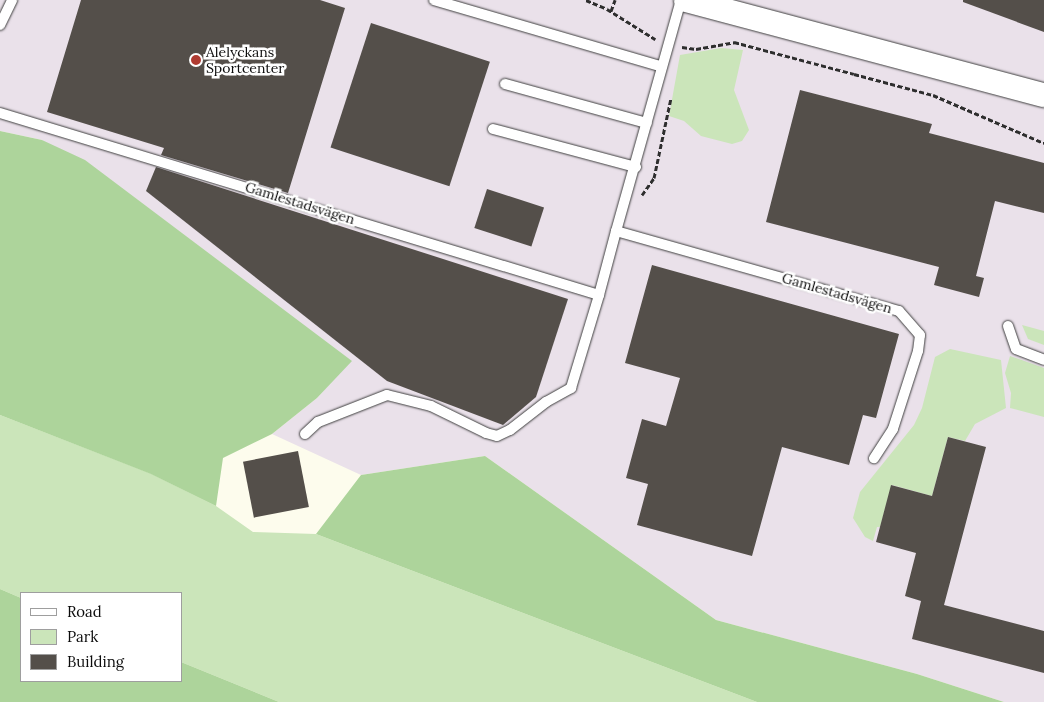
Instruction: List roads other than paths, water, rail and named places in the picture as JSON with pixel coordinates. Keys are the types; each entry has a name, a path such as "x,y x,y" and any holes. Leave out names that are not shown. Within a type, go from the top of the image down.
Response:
{"street":[{"path":"686,0 1044,95"}],"lane":[{"path":"1,21 12,0"},
{"path":"434,0 660,66"},
{"path":"305,434 318,422 387,395 431,406 486,433 498,436 510,430 546,402 572,388 636,167 660,66 681,0"},
{"path":"505,84 647,123"},
{"name":"Gamlestadsvägen","path":"0,113 599,295"},
{"path":"493,129 636,167"},
{"name":"Gamlestadsvägen","path":"616,231 899,311 920,335 918,351 893,429 874,458"},
{"path":"1008,326 1016,349 1044,360"}],"place":[{"name":"Alelyckans Sportcenter","path":"196,60"}]}
